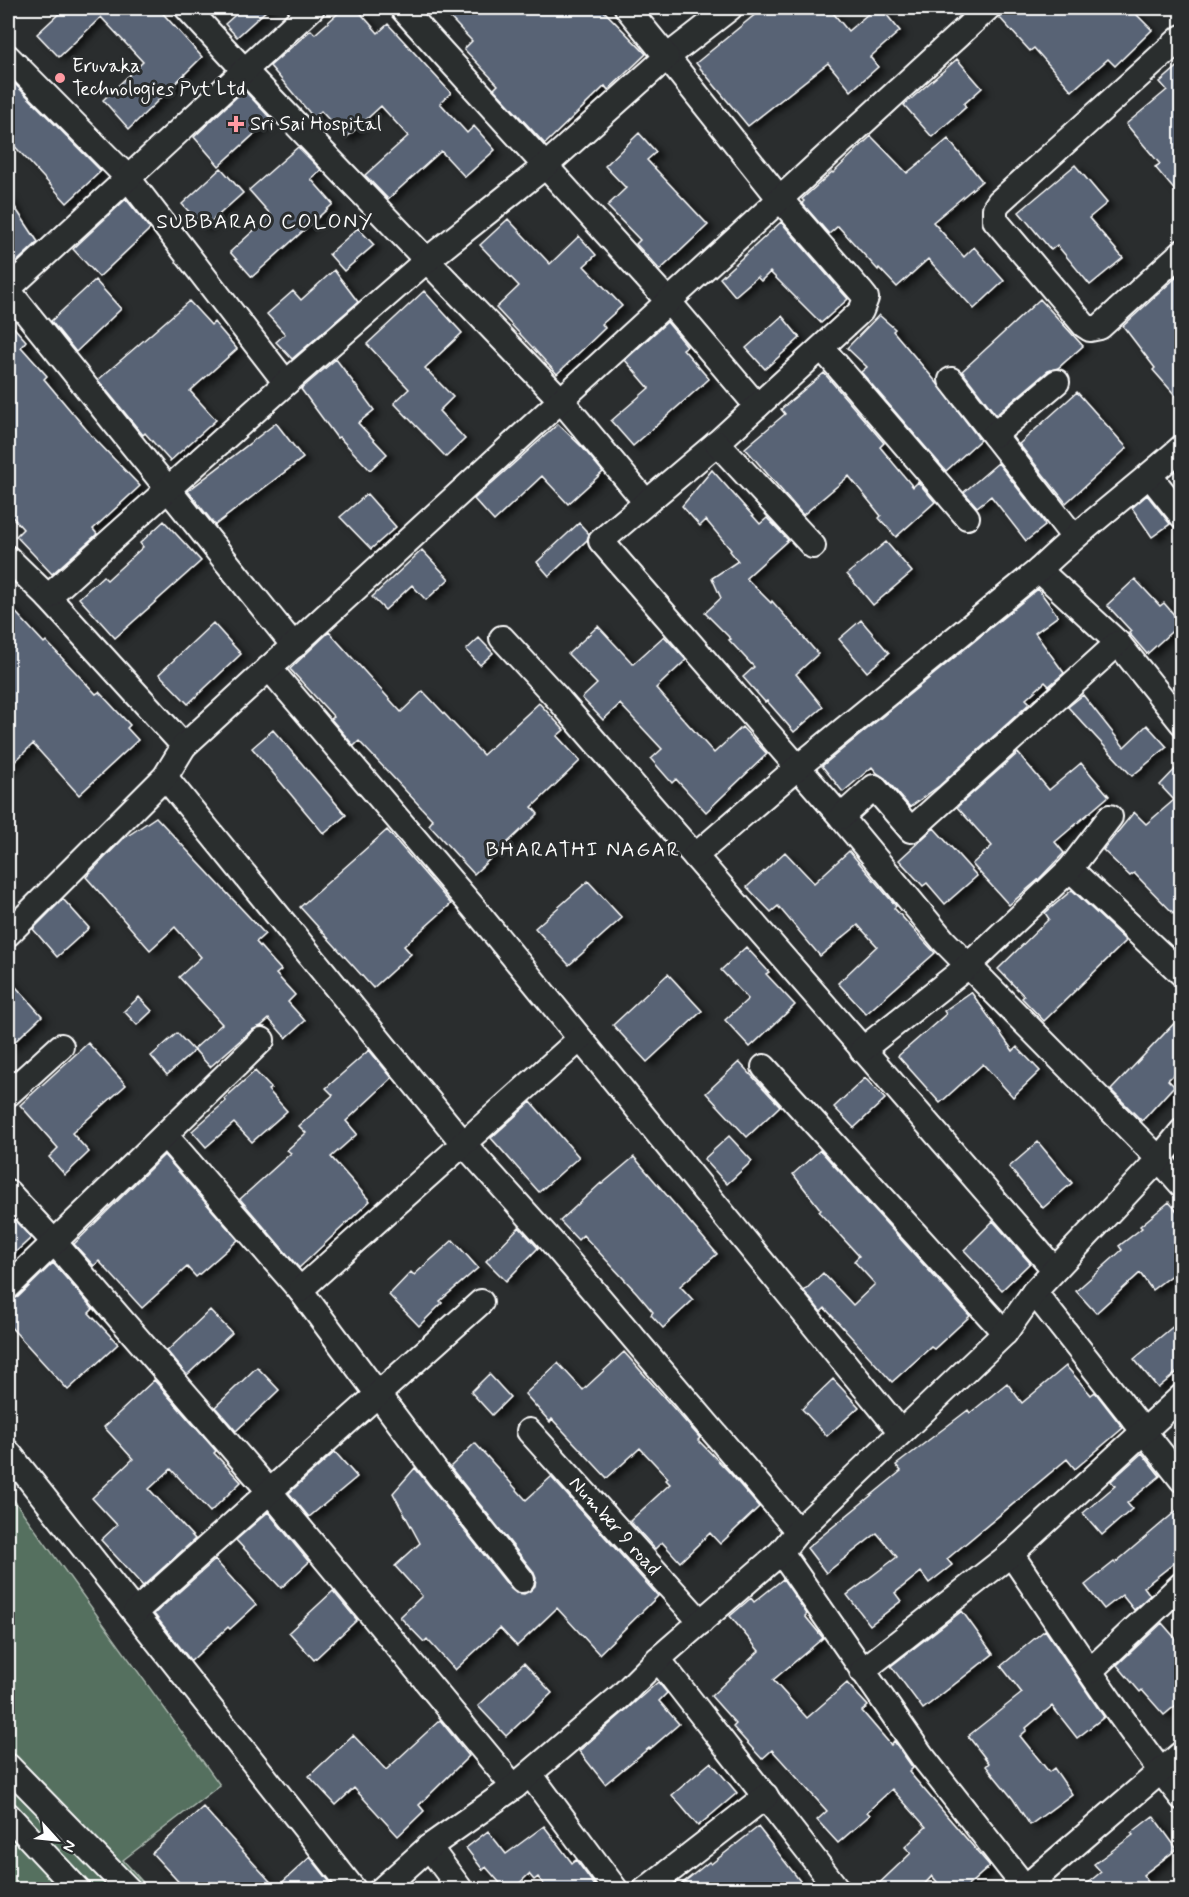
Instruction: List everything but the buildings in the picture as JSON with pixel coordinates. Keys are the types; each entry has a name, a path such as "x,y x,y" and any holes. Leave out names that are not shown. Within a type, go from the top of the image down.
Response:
{"street":[{"path":"188,8 244,70 561,400 645,501"},
{"path":"294,646 8,290 312,8"},
{"path":"402,8 668,301 757,406"},
{"path":"627,8 780,199 866,298 861,311 822,348 717,443 645,501 601,541 841,817 944,940 1182,1185"},
{"path":"48,597 286,383 426,261 544,167 667,57 730,8"},
{"path":"8,934 165,777 184,746 988,8"},
{"path":"1182,37 999,202 994,214 995,220 1084,325 1090,329 1100,327 1182,252"},
{"path":"9,63 128,178 286,383"},
{"path":"822,348 967,517"},
{"path":"951,380 1073,537"},
{"path":"994,435 1057,382"},
{"path":"717,443 813,546"},
{"path":"695,856 798,767 1040,570 1073,537 1150,476 1182,447"},
{"path":"1150,476 1182,516"},
{"path":"8,558 48,597 184,746"},
{"path":"1040,570 1118,643 1182,723"},
{"path":"502,638 560,701 1054,1269"},
{"path":"841,817 874,788 911,830 1118,643"},
{"path":"269,668 466,898 901,1432"},
{"path":"165,777 463,1143 551,1241 798,1531"},
{"path":"862,1050 968,966 1070,869 1110,817"},
{"path":"1070,869 1182,974"},
{"path":"300,1290 580,1039"},
{"path":"8,1287 262,1040"},
{"path":"8,1094 61,1046"},
{"path":"764,1067 1005,1333"},
{"path":"381,1890 429,1847 522,1780 621,1696 658,1659 781,1552 798,1531 1005,1333 1034,1292 1054,1269 1159,1159 1182,1131"},
{"path":"165,1135 300,1290 439,1476 522,1580"},
{"path":"8,1191 616,1890"},
{"path":"1034,1292 1182,1480"},
{"path":"135,1612 481,1302"},
{"path":"862,1671 1011,1554 1182,1396"},
{"name":"Number 9 road","path":"529,1431 701,1622"},
{"path":"8,1452 354,1890"},
{"path":"781,1552 922,1756 1025,1888 1182,1752"},
{"path":"1011,1554 1160,1771 1182,1798"},
{"path":"1090,1671 1182,1584"},
{"path":"658,1659 838,1890"},
{"path":"8,1766 129,1890"},
{"path":"8,1806 28,1787"},
{"path":"645,1890 765,1796"},
{"path":"8,1815 78,1890"},
{"path":"429,1847 461,1890"}],"green space":[{"path":"8,1492 220,1785 123,1860 149,1889 8,1889"}],"place":[{"name":"Eruvaka Technologies Pvt Ltd","path":"60,78"},
{"name":"Sri Sai Hospital","path":"236,124"}],"district":[{"name":"SUBBARAO COLONY","path":"265,222"},
{"name":"BHARATHI NAGAR","path":"583,850"}]}
